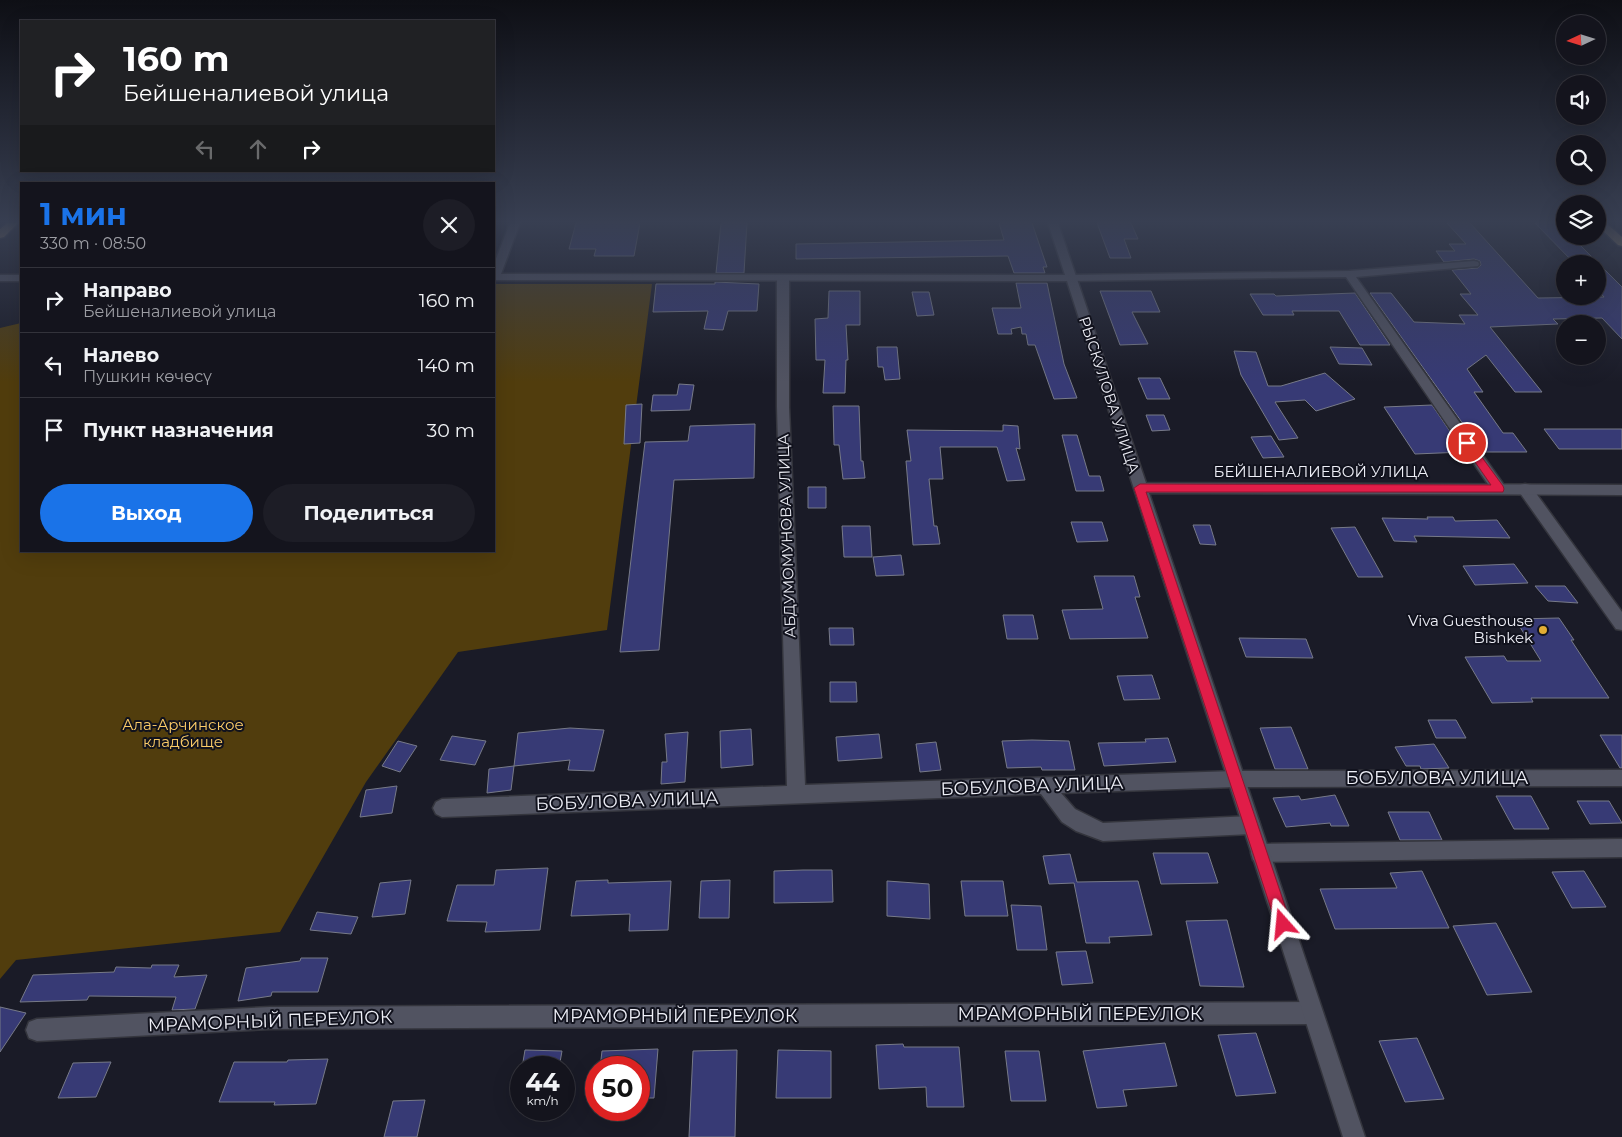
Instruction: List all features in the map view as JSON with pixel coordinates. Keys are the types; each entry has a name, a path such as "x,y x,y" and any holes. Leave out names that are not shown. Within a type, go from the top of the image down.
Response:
{"street":[{"path":"495,277 1071,278 1206,276"},
{"path":"1350,276 1499,489"},
{"path":"0,278 20,278"},
{"name":"АБДУМОМУНОВА УЛИЦА","path":"782,278 783,407 796,794"},
{"name":"РЫСКУЛОВА УЛИЦА","path":"1071,278 1354,1137"},
{"name":"БЕЙШЕНАЛИЕВОЙ УЛИЦА","path":"1140,488 1622,490"},
{"path":"1525,489 1622,624"},
{"name":"БОБУЛОВА УЛИЦА","path":"442,808 1235,779 1622,778"},
{"path":"1044,786 1060,809 1081,825 1103,832 1251,825"},
{"path":"1260,853 1622,848"},
{"name":"МРАМОРНЫЙ ПЕРЕУЛОК","path":"37,1030 270,1018 1312,1013"}],"green space":[{"name":"Ала-Арчинское кладбище","path":"495,284 652,284 607,630 458,652 366,782 280,932 16,960 0,979 0,328 20,323 20,552 495,552"}],"building":[{"path":"1457,276 1518,276 1538,298 1556,298 1556,305 1606,305 1606,276 1611,276 1622,287 1622,339 1606,322 1606,315 1556,315 1556,319 1553,319 1556,324 1490,327 1542,392 1515,392 1486,355 1467,369 1483,392 1474,392 1503,433 1513,433 1527,452 1483,452 1370,293 1391,293 1414,322 1465,324 1459,315 1478,315 1460,294 1471,294"},
{"path":"715,282 759,284 757,311 728,311 723,330 704,329 708,311 653,312 656,284 715,284"},
{"path":"1016,283 1047,283 1064,364 1077,398 1054,399 1035,345 1028,345 1026,334 1022,334 1021,327 1011,329 1012,334 998,334 992,308 1021,308"},
{"path":"829,291 860,291 860,325 846,325 848,360 846,360 845,393 823,393 825,360 816,360 815,319 828,318"},
{"path":"1100,291 1151,291 1160,312 1132,312 1148,344 1120,345"},
{"path":"912,292 929,292 934,315 917,316"},
{"path":"1355,293 1390,345 1360,345 1339,311 1292,311 1294,315 1263,315 1250,294 1274,294 1276,296"},
{"path":"877,347 897,347 900,379 885,380 883,367 878,367"},
{"path":"1330,347 1362,348 1372,365 1339,364"},
{"path":"1234,351 1256,352 1268,386 1281,386 1325,373 1355,399 1316,411 1305,400 1275,402 1298,438 1279,440 1241,375"},
{"path":"1138,378 1160,378 1170,399 1147,399"},
{"path":"679,384 694,385 690,410 651,411 653,395 677,395"},
{"path":"642,404 640,443 624,444 626,405"},
{"path":"1432,405 1464,452 1415,454 1384,407"},
{"path":"833,406 859,406 861,461 863,461 865,478 843,479 839,445 834,445"},
{"path":"1146,415 1164,415 1170,430 1152,431"},
{"path":"755,424 754,478 674,480 659,650 620,652 645,442 688,441 690,426"},
{"path":"1003,425 1018,426 1020,449 1016,448 1025,480 1007,481 997,447 940,447 943,479 929,479 934,526 937,526 940,544 913,545 906,461 911,461 907,430 1003,431"},
{"path":"1544,429 1622,429 1622,449 1559,449"},
{"path":"1062,435 1077,435 1089,476 1100,476 1104,491 1076,491"},
{"path":"1271,436 1284,457 1263,458 1251,437"},
{"path":"808,487 826,487 826,508 808,508"},
{"path":"1427,517 1453,517 1455,521 1497,520 1510,538 1414,536 1417,542 1394,541 1382,518 1428,519"},
{"path":"1071,522 1102,522 1108,541 1077,542"},
{"path":"1193,525 1210,525 1216,545 1200,544"},
{"path":"842,526 870,526 872,557 844,557"},
{"path":"1355,527 1383,577 1358,577 1331,528"},
{"path":"901,555 904,575 876,576 873,557"},
{"path":"1514,564 1528,583 1475,585 1463,566"},
{"path":"1094,576 1134,576 1140,597 1135,597 1148,638 1070,639 1062,610 1103,609"},
{"path":"1535,586 1565,586 1578,603 1548,601"},
{"path":"1003,615 1033,615 1038,639 1007,639"},
{"path":"1559,618 1609,698 1531,698 1533,702 1492,703 1465,657 1504,656 1507,661 1541,661 1515,619"},
{"path":"829,628 853,628 854,645 830,645"},
{"path":"1239,638 1306,639 1313,658 1246,657"},
{"path":"1152,675 1160,699 1124,700 1117,676"},
{"path":"830,682 856,682 857,702 830,702"},
{"path":"1428,720 1456,720 1466,738 1436,738"},
{"path":"1291,727 1308,769 1275,769 1260,728"},
{"path":"570,728 604,730 594,771 568,770 570,760 514,766 518,733"},
{"path":"751,729 753,765 721,768 720,731"},
{"path":"688,732 685,782 661,784 662,762 667,762 665,734"},
{"path":"879,734 882,758 838,761 836,737"},
{"path":"1600,735 1622,735 1622,768 1620,768"},
{"path":"452,736 486,741 475,765 440,760"},
{"path":"1168,738 1176,762 1104,766 1098,743 1146,742 1145,739"},
{"path":"398,741 417,746 400,772 382,766"},
{"path":"1002,741 1069,741 1075,770 1042,770 1041,767 1007,768"},
{"path":"936,742 941,770 920,772 916,744"},
{"path":"1434,744 1449,768 1421,769 1420,766 1406,766 1395,747"},
{"path":"514,766 511,790 487,793 489,769"},
{"path":"397,786 392,813 360,817 366,790"},
{"path":"1335,795 1349,826 1331,826 1330,823 1286,827 1273,798 1299,796 1301,800"},
{"path":"1496,796 1531,796 1549,829 1514,829"},
{"path":"1577,801 1609,801 1622,823 1590,824"},
{"path":"1388,812 1429,812 1442,840 1400,840"},
{"path":"1153,853 1208,853 1218,883 1161,884"},
{"path":"1070,854 1077,882 1138,881 1152,935 1109,937 1110,943 1086,943 1074,883 1049,884 1043,856"},
{"path":"548,868 540,930 485,932 487,922 447,921 457,885 494,885 496,870"},
{"path":"832,870 833,902 774,903 774,871"},
{"path":"1422,871 1449,928 1335,929 1320,889 1397,888 1390,873"},
{"path":"1584,871 1606,907 1572,908 1552,872"},
{"path":"411,880 405,914 372,917 380,883"},
{"path":"608,880 608,883 671,881 668,930 629,931 630,914 571,916 576,881"},
{"path":"730,880 729,918 699,918 701,881"},
{"path":"887,881 929,884 930,919 887,916"},
{"path":"961,881 1003,881 1008,916 965,916"},
{"path":"1011,905 1041,906 1047,950 1017,950"},
{"path":"317,912 358,917 351,934 310,930"},
{"path":"1227,920 1244,987 1200,986 1186,921"},
{"path":"1496,923 1532,992 1487,995 1453,926"},
{"path":"1086,951 1093,983 1062,985 1056,952"},
{"path":"301,958 328,958 318,992 272,992 271,996 238,1001 246,968 300,961"},
{"path":"152,965 179,965 174,977 207,975 195,1009 172,1010 176,997 89,996 87,1000 20,1002 33,975 114,972 116,967 151,968"},
{"path":"0,1007 26,1013 0,1052"},
{"path":"1256,1033 1276,1093 1236,1096 1218,1035"},
{"path":"1417,1038 1444,1099 1405,1102 1379,1041"},
{"path":"1165,1043 1177,1086 1123,1090 1127,1106 1097,1108 1083,1051"},
{"path":"903,1044 904,1047 959,1047 964,1107 927,1107 926,1087 879,1089 876,1045"},
{"path":"658,1049 654,1098 650,1098 650,1056 601,1056 602,1051"},
{"path":"525,1050 562,1051 561,1056 524,1056"},
{"path":"737,1050 735,1137 689,1137 693,1051"},
{"path":"778,1050 831,1051 831,1098 776,1098"},
{"path":"1005,1051 1039,1051 1046,1101 1011,1101"},
{"path":"328,1059 316,1104 274,1105 275,1102 219,1102 234,1062 287,1062 288,1060"},
{"path":"111,1062 96,1097 58,1098 73,1063"},
{"path":"425,1100 417,1137 384,1137 393,1101"}],"place":[{"name":"Viva Guesthouse Bishkek","path":"1543,630"}],"route":[{"path":"1283,924 1140,488 1499,489 1467,443"}]}
